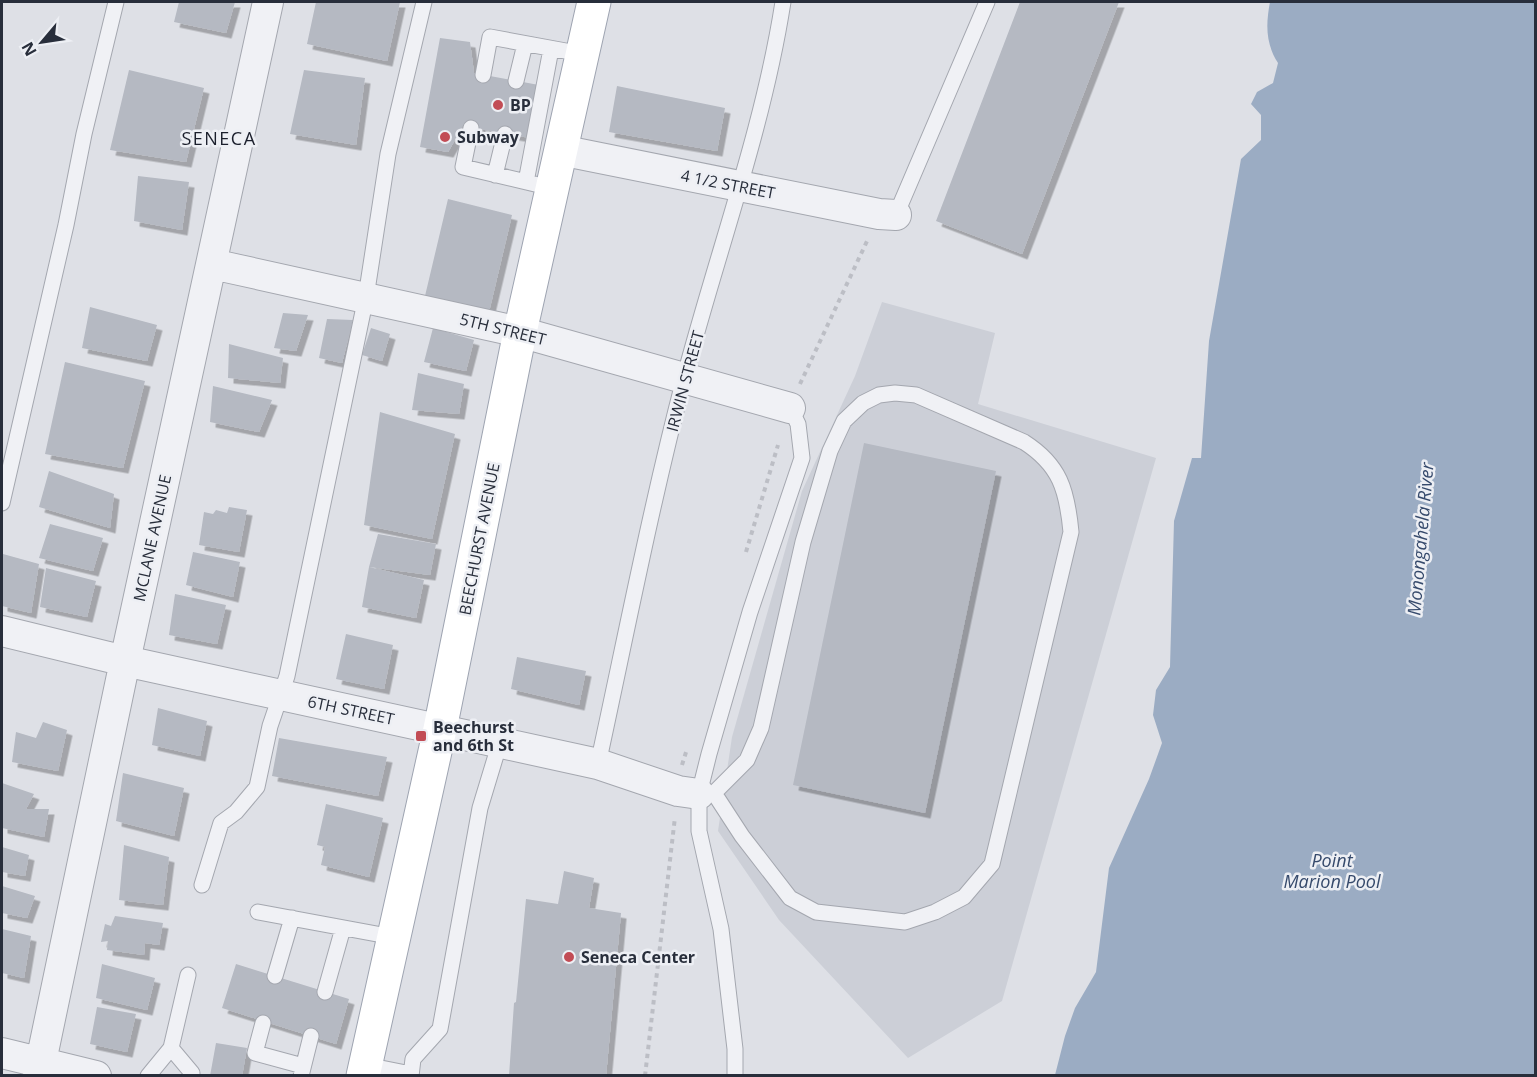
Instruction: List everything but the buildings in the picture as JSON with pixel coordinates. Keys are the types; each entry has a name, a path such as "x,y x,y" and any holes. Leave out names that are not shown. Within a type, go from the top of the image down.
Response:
{"main road":[{"name":"BEECHURST AVENUE","path":"364,1070 440,729 520,332 539,185 560,150 567,51 594,2"}],"street":[{"name":"MCLANE AVENUE","path":"39,1069 268,2"},
{"name":"4 1/2 STREET","path":"560,150 739,187 879,214 896,215"},
{"name":"5TH STREET","path":"212,264 520,332 790,408"},
{"name":"6TH STREET","path":"2,631 125,661 598,764 678,791 706,794"},
{"path":"2,1053 39,1069 96,1076"}],"lane":[{"path":"2,503 66,225 84,134 116,2"},
{"path":"202,885 221,824 236,812 257,787 270,726 282,695 366,297 388,154 424,2"},
{"name":"IRWIN STREET","path":"598,764 644,542 684,377 777,45 783,2"},
{"path":"896,215 987,2"},
{"path":"471,128 463,167 539,185 567,51 490,37 483,75"},
{"path":"516,81 525,44"},
{"path":"495,175 505,134"},
{"path":"895,393 916,395 1024,442 1040,452 1054,469 1062,484 1068,501 1071,532 992,864 964,897 935,912 905,922 816,912 790,898 706,794 747,760 761,728 803,542 830,452 843,421 863,403 879,395 895,393"},
{"path":"735,1076 735,1049 721,929 699,831 706,794 709,754 750,612 802,458 798,424 790,408"},
{"path":"364,1070 411,1075 413,1059 440,1029 480,808 500,742"},
{"path":"258,912 393,937"},
{"path":"275,976 291,918"},
{"path":"325,992 343,928"},
{"path":"148,1076 171,1048 188,975"},
{"path":"263,1023 255,1053 302,1071 311,1036"},
{"path":"171,1048 192,1073 192,1076"}],"shaded area":[{"path":"882,302 995,333 978,404 1156,458 1002,1001 908,1058 779,920 718,831 732,737 802,491 855,376"}],"water":[{"name":"Point Marion Pool","path":"1270,2 1535,2 1535,1075 1055,1075 1075,1008 1096,972 1109,868 1149,779 1162,743 1153,715 1156,690 1170,667 1174,521 1192,458 1201,458 1209,341 1241,159 1261,140 1261,115 1251,104 1257,92 1273,83 1278,63 1271,48 1268,33"}],"place":[{"name":"BP","path":"498,105"},
{"name":"Subway","path":"445,137"},
{"name":"Beechurst and 6th St","path":"421,736"},
{"name":"Seneca Center","path":"569,957"}],"district":[{"name":"SENECA","path":"219,139"}],"water label":[{"name":"Monongahela River","path":"1421,539"}]}
